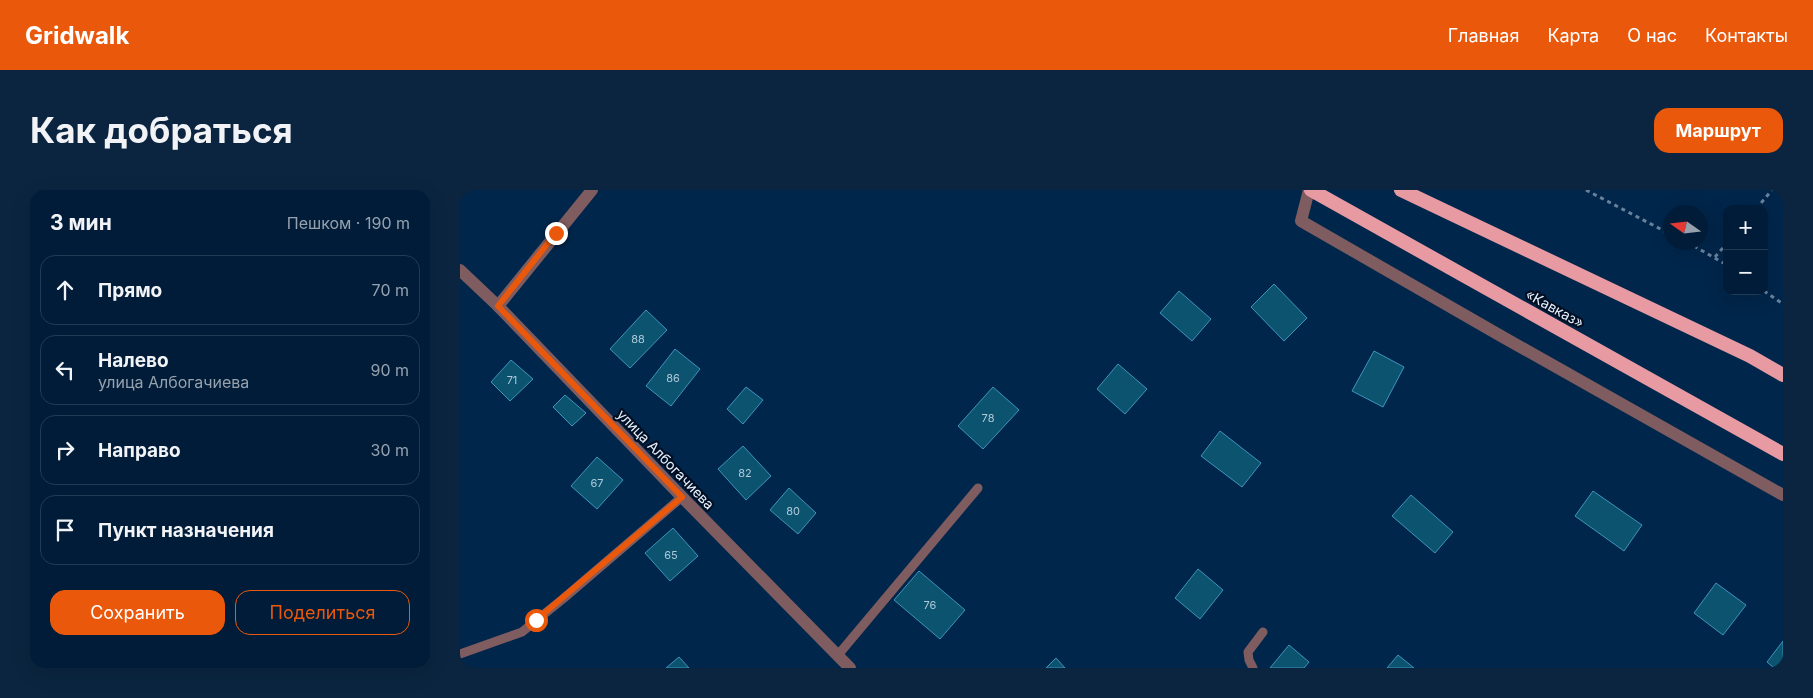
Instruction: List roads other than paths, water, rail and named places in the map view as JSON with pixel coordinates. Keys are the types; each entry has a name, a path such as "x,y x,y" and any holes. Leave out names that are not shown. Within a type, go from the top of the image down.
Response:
{"highway":[{"name":"«Кавказ»","path":"1310,190 1783,454"},
{"path":"1401,190 1750,356 1783,375"}],"street":[{"path":"498,306 592,190"},
{"path":"1310,190 1301,221 1783,495"},
{"name":"улица Албогачиева","path":"460,270 498,306 850,668"}],"lane":[{"path":"838,656 978,488"},
{"path":"460,654 522,632 682,497"},
{"path":"1253,668 1248,653 1263,632"}]}
